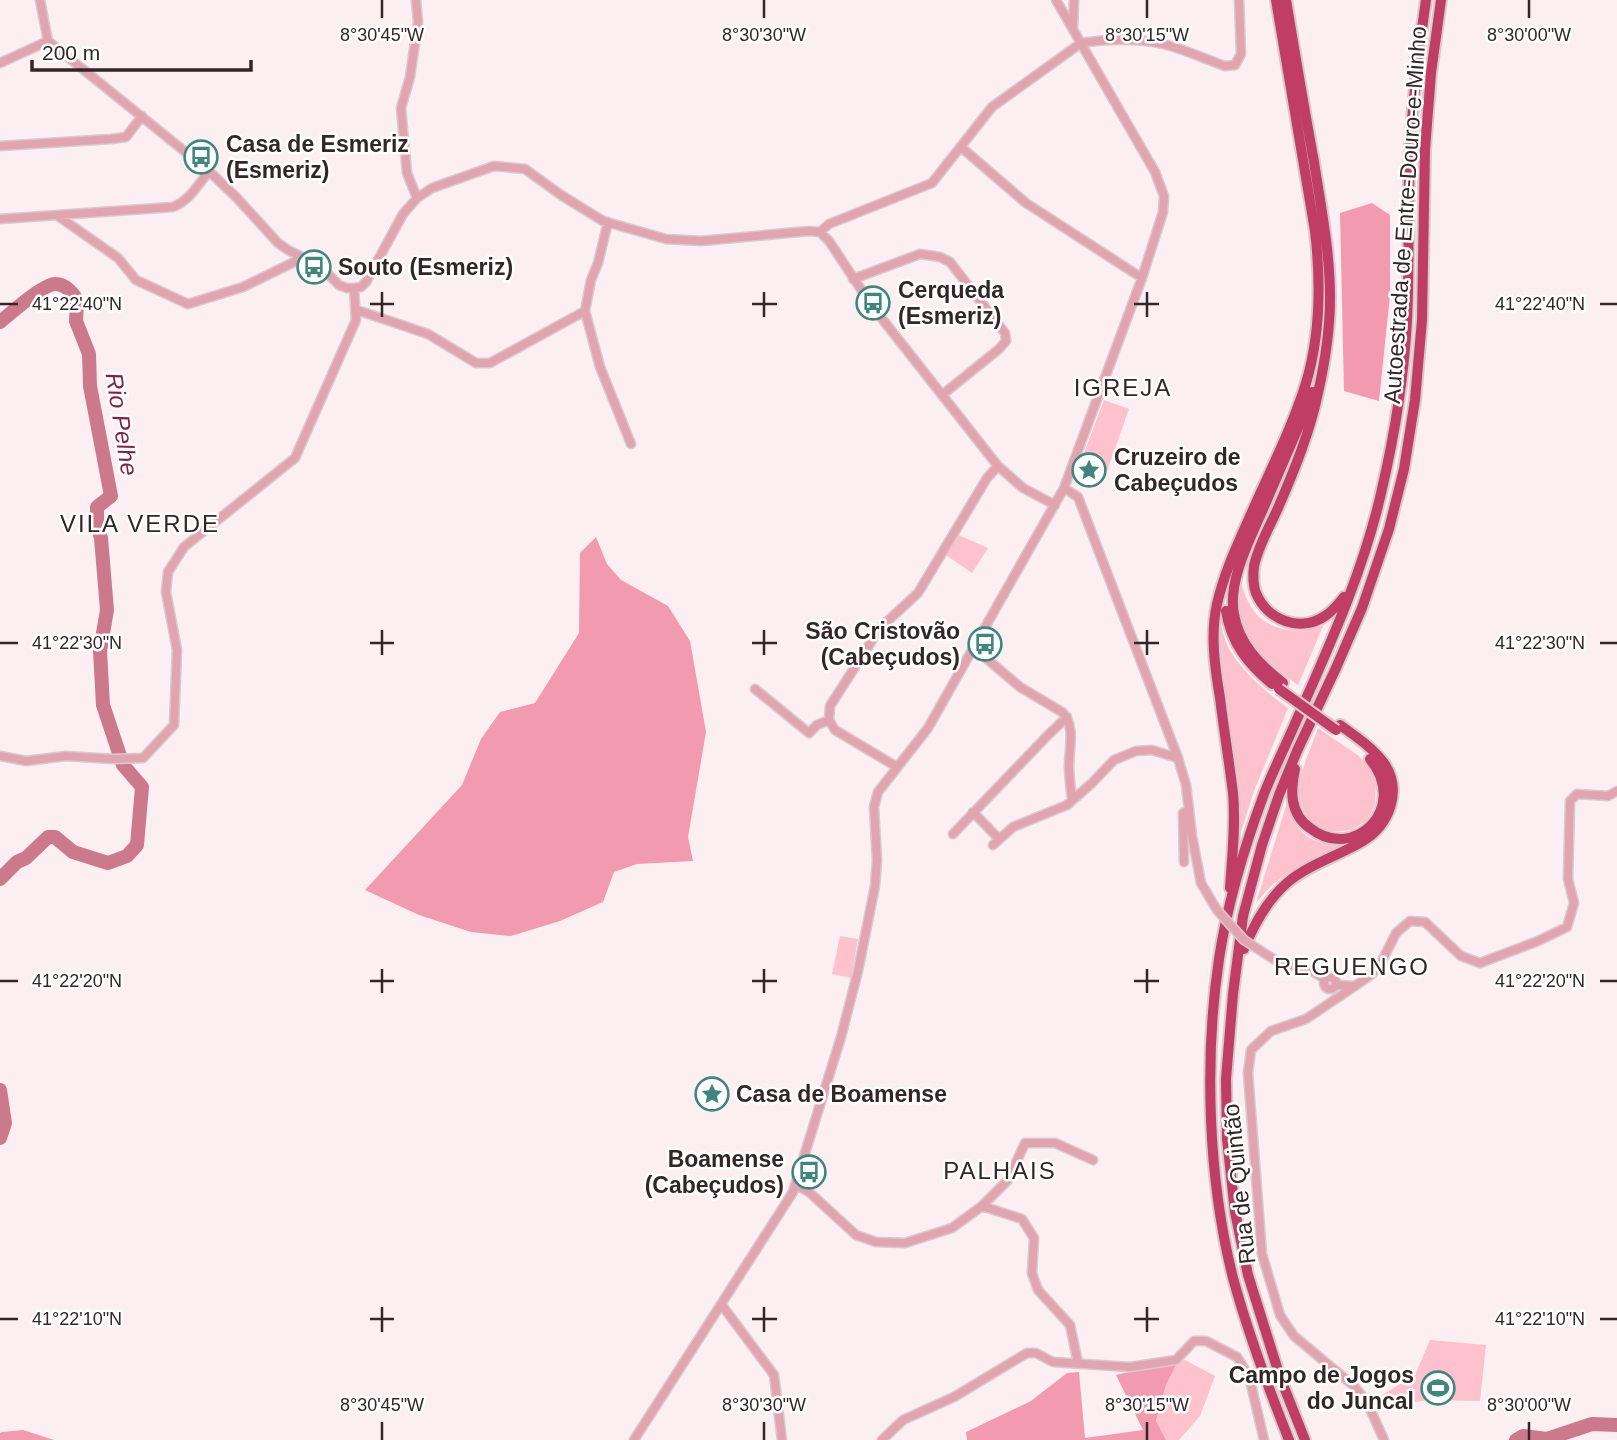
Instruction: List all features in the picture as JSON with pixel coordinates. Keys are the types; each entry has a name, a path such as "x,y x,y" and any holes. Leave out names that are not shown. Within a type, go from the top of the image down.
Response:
{"highway":[{"path":"1228,915 1233,796 1213,642 1216,605 1226,571 1306,383 1320,305 1315,231 1276,0"},
{"path":"1286,0 1328,256 1330,299 1318,393 1288,483 1257,556 1253,580 1255,592 1273,616 1298,624 1313,622 1325,616 1351,590"},
{"name":"Autoestrada de Entre-Douro-e-Minho","path":"1289,1440 1266,1382 1233,1278 1220,1215 1212,1140 1211,1076 1215,992 1228,915 1264,792 1322,663 1351,590 1381,495 1400,397 1407,320 1410,148 1416,71 1426,0"},
{"name":"Autoestrada de Entre-Douro-e-Minho","path":"1305,1440 1280,1377 1248,1275 1235,1212 1227,1139 1226,1079 1236,971 1243,916 1262,845 1297,751 1362,608 1389,529 1404,469 1415,400 1422,320 1425,149 1431,73 1441,0"},
{"path":"1281,686 1249,652 1239,634 1234,614 1234,586 1245,552 1305,412 1321,366 1328,328"},
{"path":"1236,971 1249,936 1265,906 1275,894 1306,869 1373,834 1389,811 1392,800 1390,776 1384,764 1366,744 1259,673 1246,659 1230,631 1225,597 1244,530"},
{"path":"1297,751 1292,786 1293,801 1305,824 1315,833 1331,838 1345,839 1360,834 1377,820 1380,814 1384,802 1383,778 1366,753 1338,727"}],"street":[{"path":"40,0 48,41 209,171 278,243 320,266 339,285 354,288 366,282"},
{"path":"416,0 418,22 411,76 401,108 407,173 417,198"},
{"path":"634,1440 793,1192 841,1037 858,971 876,886 874,807 878,792 928,728 1064,488 1142,278 1163,212 1164,196 1154,172 1056,0"},
{"path":"1073,0 1073,30"},
{"path":"820,232 829,224 932,183 992,107 1081,43 1129,40 1164,44 1226,66 1236,65 1241,54 1239,0"},
{"path":"0,63 48,41"},
{"path":"0,146 126,137 142,116"},
{"path":"961,148 1026,203 1142,278"},
{"path":"356,307 366,282 403,214 417,198 432,188 494,166 525,169 603,221 666,239 701,242 820,232 829,241 872,306 998,466 1023,488 1055,505"},
{"path":"0,219 173,207 188,198 209,171"},
{"path":"58,216 118,258 136,280 188,304 243,287 301,257"},
{"path":"608,222 585,311 600,367 631,444"},
{"path":"853,279 920,254 935,255 950,262 991,314 1005,333 1006,341 942,395"},
{"path":"0,756 26,761 66,755 113,759 142,758 174,725 177,650 166,592 168,572 184,547 295,458 356,320 354,288"},
{"path":"356,307 428,334 476,363 490,363 585,311"},
{"path":"897,767 835,730 829,719 831,706 880,628 918,593 987,478 998,466"},
{"path":"1064,488 1078,498 1178,758 1186,785 1201,883 1217,910 1244,940 1275,960 1314,972 1324,982"},
{"path":"974,648 1020,687 1068,717 1072,800"},
{"path":"755,689 809,733 829,719"},
{"path":"953,834 1068,717"},
{"path":"973,812 996,842 1013,827 1067,805 1114,760 1136,751 1152,750 1178,758"},
{"name":"Rua de Quintão","path":"1384,1440 1367,1402 1354,1387 1294,1336 1280,1315 1262,1254 1248,1073 1251,1050 1271,1031 1306,1019 1372,974 1396,933 1410,921 1425,922 1461,956 1480,964 1567,927 1574,903 1568,879 1570,800 1577,794 1608,796 1617,791"},
{"path":"1184,862 1183,813 1189,808"},
{"path":"1322,1009 1325,997 1324,982 1328,976 1334,977 1336,985 1355,986"},
{"path":"796,1185 809,1192 856,1235 876,1242 905,1243 952,1228 982,1206 1008,1180 1025,1143 1055,1143 1093,1160"},
{"path":"982,1206 1022,1219 1034,1238 1032,1273 1038,1290 1070,1325 1078,1363"},
{"path":"721,1304 774,1374 782,1440"},
{"path":"882,1440 903,1420 954,1397 1027,1353 1036,1353 1053,1362 1130,1367 1176,1360 1194,1341 1206,1341 1237,1357 1249,1376 1264,1440"}],"shaded area":[{"path":"1372,203 1390,215 1390,295 1379,401 1344,391 1340,213"},
{"path":"1104,400 1129,409 1107,471 1081,461"},
{"path":"954,533 988,548 972,573 943,553"},
{"path":"596,537 607,564 621,580 668,606 690,641 706,732 688,837 693,861 637,864 614,872 603,902 560,921 511,936 471,932 419,915 365,890 462,785 481,739 500,712 535,703 579,633 580,553"},
{"path":"1241,583 1252,609 1271,625 1301,631 1323,626 1298,685 1258,652 1244,631 1239,606"},
{"path":"1219,617 1226,641 1238,662 1262,687 1288,708 1254,791 1239,838 1239,792 1219,645"},
{"path":"1318,728 1359,756 1371,770 1376,786 1375,804 1368,820 1351,830 1329,832 1309,821 1299,801 1298,782"},
{"path":"1287,803 1296,824 1308,837 1325,844 1347,845 1292,870 1273,884 1256,903"},
{"path":"840,936 858,939 851,978 832,974"},
{"name":"Campo de Jogos do Juncal","path":"1430,1340 1486,1345 1480,1401 1426,1400 1377,1410 1374,1400 1415,1375"},
{"path":"1185,1360 1215,1376 1200,1416 1179,1440 1166,1440 1156,1422 1166,1385 1178,1361"},
{"path":"1178,1361 1166,1385 1156,1421 1166,1440 967,1440 966,1432 1031,1401 1067,1373 1079,1372 1085,1438 1143,1430 1116,1375"},
{"path":"23,1430 54,1440 0,1440 2,1432"}],"waterway":[{"name":"Rio Pelhe","path":"0,322 36,293 51,285 66,287 77,300 76,321 89,354 90,386 111,496 97,507 107,610 100,651 103,705 123,765 142,787 137,845 127,856 108,863 73,852 55,837 48,837 0,879"},
{"name":"Rio Pelhe","path":"0,1090 5,1123 0,1138"},
{"path":"1516,1440 1523,1436 1547,1439 1592,1424 1617,1425"}],"place":[{"name":"Casa de Esmeriz (Esmeriz)","path":"201,157"},
{"name":"Souto (Esmeriz)","path":"314,267"},
{"name":"Cerqueda (Esmeriz)","path":"873,303"},
{"name":"Cruzeiro de Cabeçudos","path":"1089,470"},
{"name":"São Cristovão (Cabeçudos)","path":"985,644"},
{"name":"Casa de Boamense","path":"712,1094"},
{"name":"Boamense (Cabeçudos)","path":"809,1172"},
{"name":"Campo de Jogos do Juncal","path":"1438,1388"}],"district":[{"name":"IGREJA","path":"1123,387"},
{"name":"VILA VERDE","path":"140,523"},
{"name":"REGUENGO","path":"1352,966"},
{"name":"PALHAIS","path":"1000,1170"}]}
